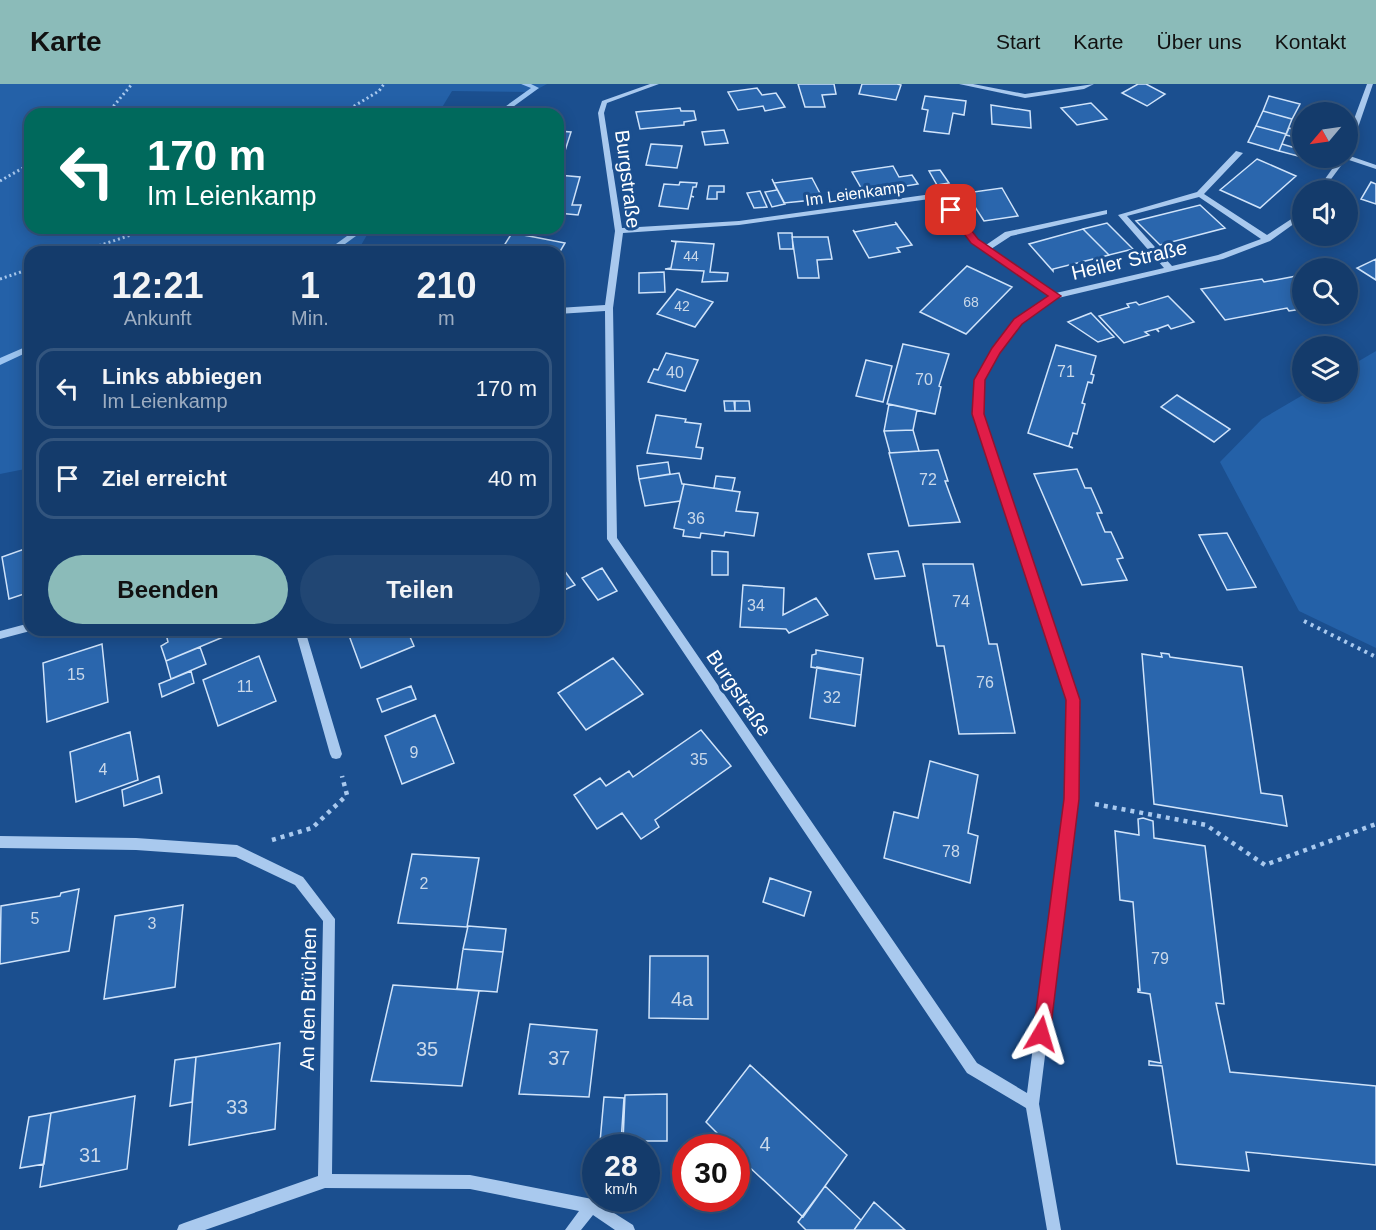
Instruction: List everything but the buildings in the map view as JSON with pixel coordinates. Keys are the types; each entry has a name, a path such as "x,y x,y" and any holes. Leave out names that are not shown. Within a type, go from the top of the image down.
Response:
{"street":[{"name":"Burgstraße","path":"656,84 604,102 601,113 619,231 609,308 612,539 972,1068 1032,1104"},
{"path":"962,84 1024,96 1091,84"},
{"path":"1358,117 1370,84"},
{"path":"1170,269 1122,215 1200,194 1239,153"},
{"path":"1358,161 1376,167"},
{"path":"1328,180 1337,168"},
{"path":"1200,194 1267,239"},
{"name":"Im Leienkamp","path":"619,231 739,223 939,195 974,241 1056,296"},
{"path":"987,248 1008,234 1104,212"},
{"name":"Heiler Straße","path":"1032,1104 1071,799 1073,700 978,414 979,380 995,351 1018,322 1056,296 1220,257 1267,239 1292,221"},
{"path":"564,311 609,308"},
{"path":"0,635 24,629"},
{"path":"302,636 336,754"},
{"name":"An den Brüchen","path":"0,842 136,844 237,851 299,880 329,919 325,1182"},
{"path":"1032,1104 1054,1230"},
{"path":"184,1230 325,1182 470,1182 582,1204"},
{"path":"572,1230 587,1212"},
{"path":"601,1212 628,1230"}],"path":[{"path":"112,108 132,84"},
{"path":"351,108 379,91 384,84"},
{"path":"0,182 24,168"},
{"path":"98,246 134,234"},
{"path":"0,279 24,271"},
{"path":"1304,621 1376,657"},
{"path":"237,851 312,828 347,795 336,754"},
{"path":"1071,799 1206,825 1265,865 1376,824"}],"shaded area":[{"path":"0,84 547,84 532,92 452,91 442,108 24,108 24,234 368,234 361,246 24,246 24,469 0,474"},
{"path":"1376,351 1376,648 1299,611 1220,462 1262,419 1292,401 1358,402 1358,362"}],"waterway":[{"path":"507,108 536,88 524,84"},
{"path":"338,246 354,234"},
{"path":"0,362 24,351"}],"route":[{"path":"951,210 974,241 1056,296 1018,322 995,351 979,380 978,414 1073,700 1071,799 1041,1034"}]}
